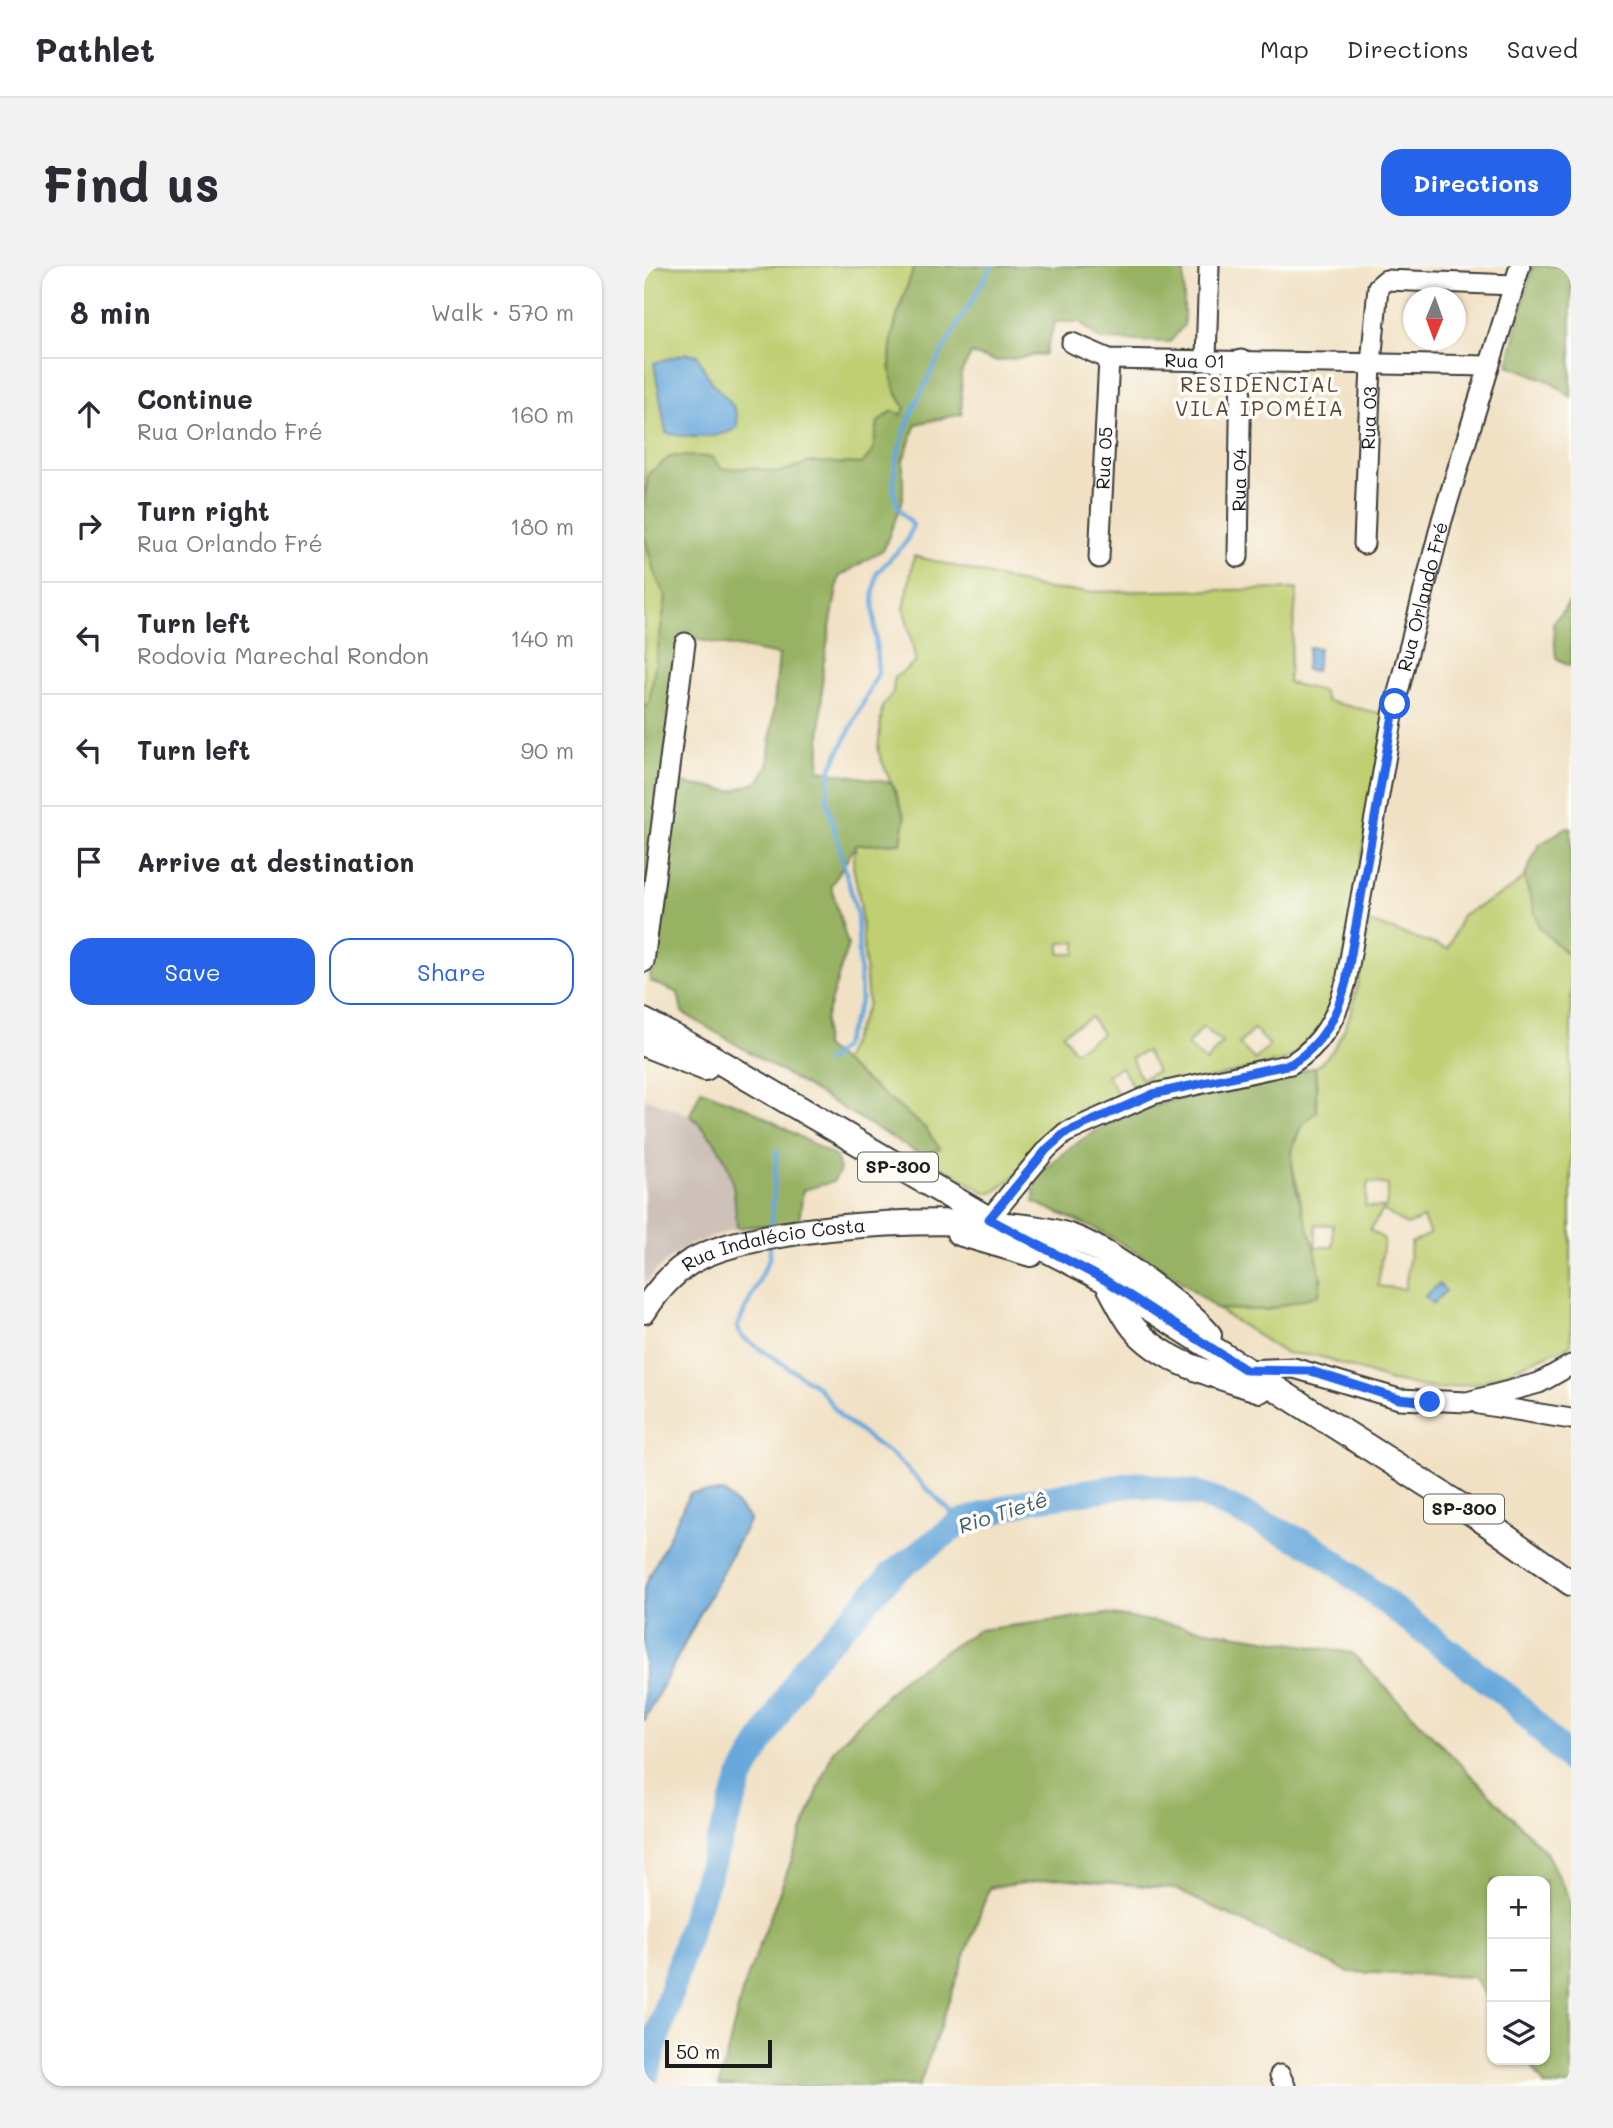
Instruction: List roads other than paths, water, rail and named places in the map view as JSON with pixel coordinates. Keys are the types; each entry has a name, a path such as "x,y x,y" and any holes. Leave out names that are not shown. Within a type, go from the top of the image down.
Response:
{"main road":[{"name":"SP-300","path":"644,1021 710,1056 994,1222 1199,1332 1237,1364 1475,1515 1571,1583"},
{"name":"SP-300","path":"644,1044 797,1109"},
{"name":"Rua Indalécio Costa","path":"644,1311 674,1275 698,1258 725,1246 876,1223 994,1222 1036,1228 1078,1239 1171,1299 1199,1332"},
{"name":"Rua Indalécio Costa","path":"924,1223 1082,1268"},
{"path":"1105,1280 1133,1328 1152,1346 1179,1361 1298,1403"},
{"path":"1179,1361 1193,1354 1199,1332"}],"street":[{"path":"1206,359 1209,266"},
{"name":"Rua Orlando Fré","path":"994,1222 1047,1149 1065,1133 1153,1094 1291,1064 1307,1054 1330,1024 1346,982 1395,704 1442,520 1520,266"},
{"name":"Rua 03","path":"1364,544 1376,291 1386,280 1514,285"},
{"name":"Rua 01","path":"1072,343 1109,359 1489,366"},
{"name":"Rua 05","path":"1099,558 1109,359"},
{"name":"Rua 04","path":"1238,557 1241,360"},
{"path":"644,962 685,643"},
{"path":"1237,1364 1303,1370 1399,1399 1466,1402 1571,1419"},
{"path":"1466,1402 1539,1383 1571,1365"}],"water":[{"path":"687,353 697,355 711,382 732,404 737,428 720,435 702,437 666,433 654,363"},
{"path":"1309,647 1319,648 1316,671 1305,670"},
{"path":"1439,1284 1446,1291 1432,1304 1425,1296"},
{"path":"724,1492 750,1519 644,1721 644,1588 690,1493"}],"waterway":[{"path":"826,1062 842,1048 861,1001 857,914 827,801 831,768 878,673 873,598 877,573 907,541 913,525 897,504 894,479 899,450 910,417 926,383 992,266"},
{"path":"771,1227 777,1151"},
{"path":"770,1246 770,1257 737,1327 742,1337 818,1387 842,1418 897,1459 961,1522"},
{"name":"Rio Tietê","path":"644,2083 689,1931 741,1778 804,1668 893,1573 961,1522 1031,1500 1137,1484 1203,1495 1316,1548 1511,1699 1571,1761"}],"district":[{"name":"RESIDENCIAL VILA IPOMÉIA","path":"1260,397"}]}
